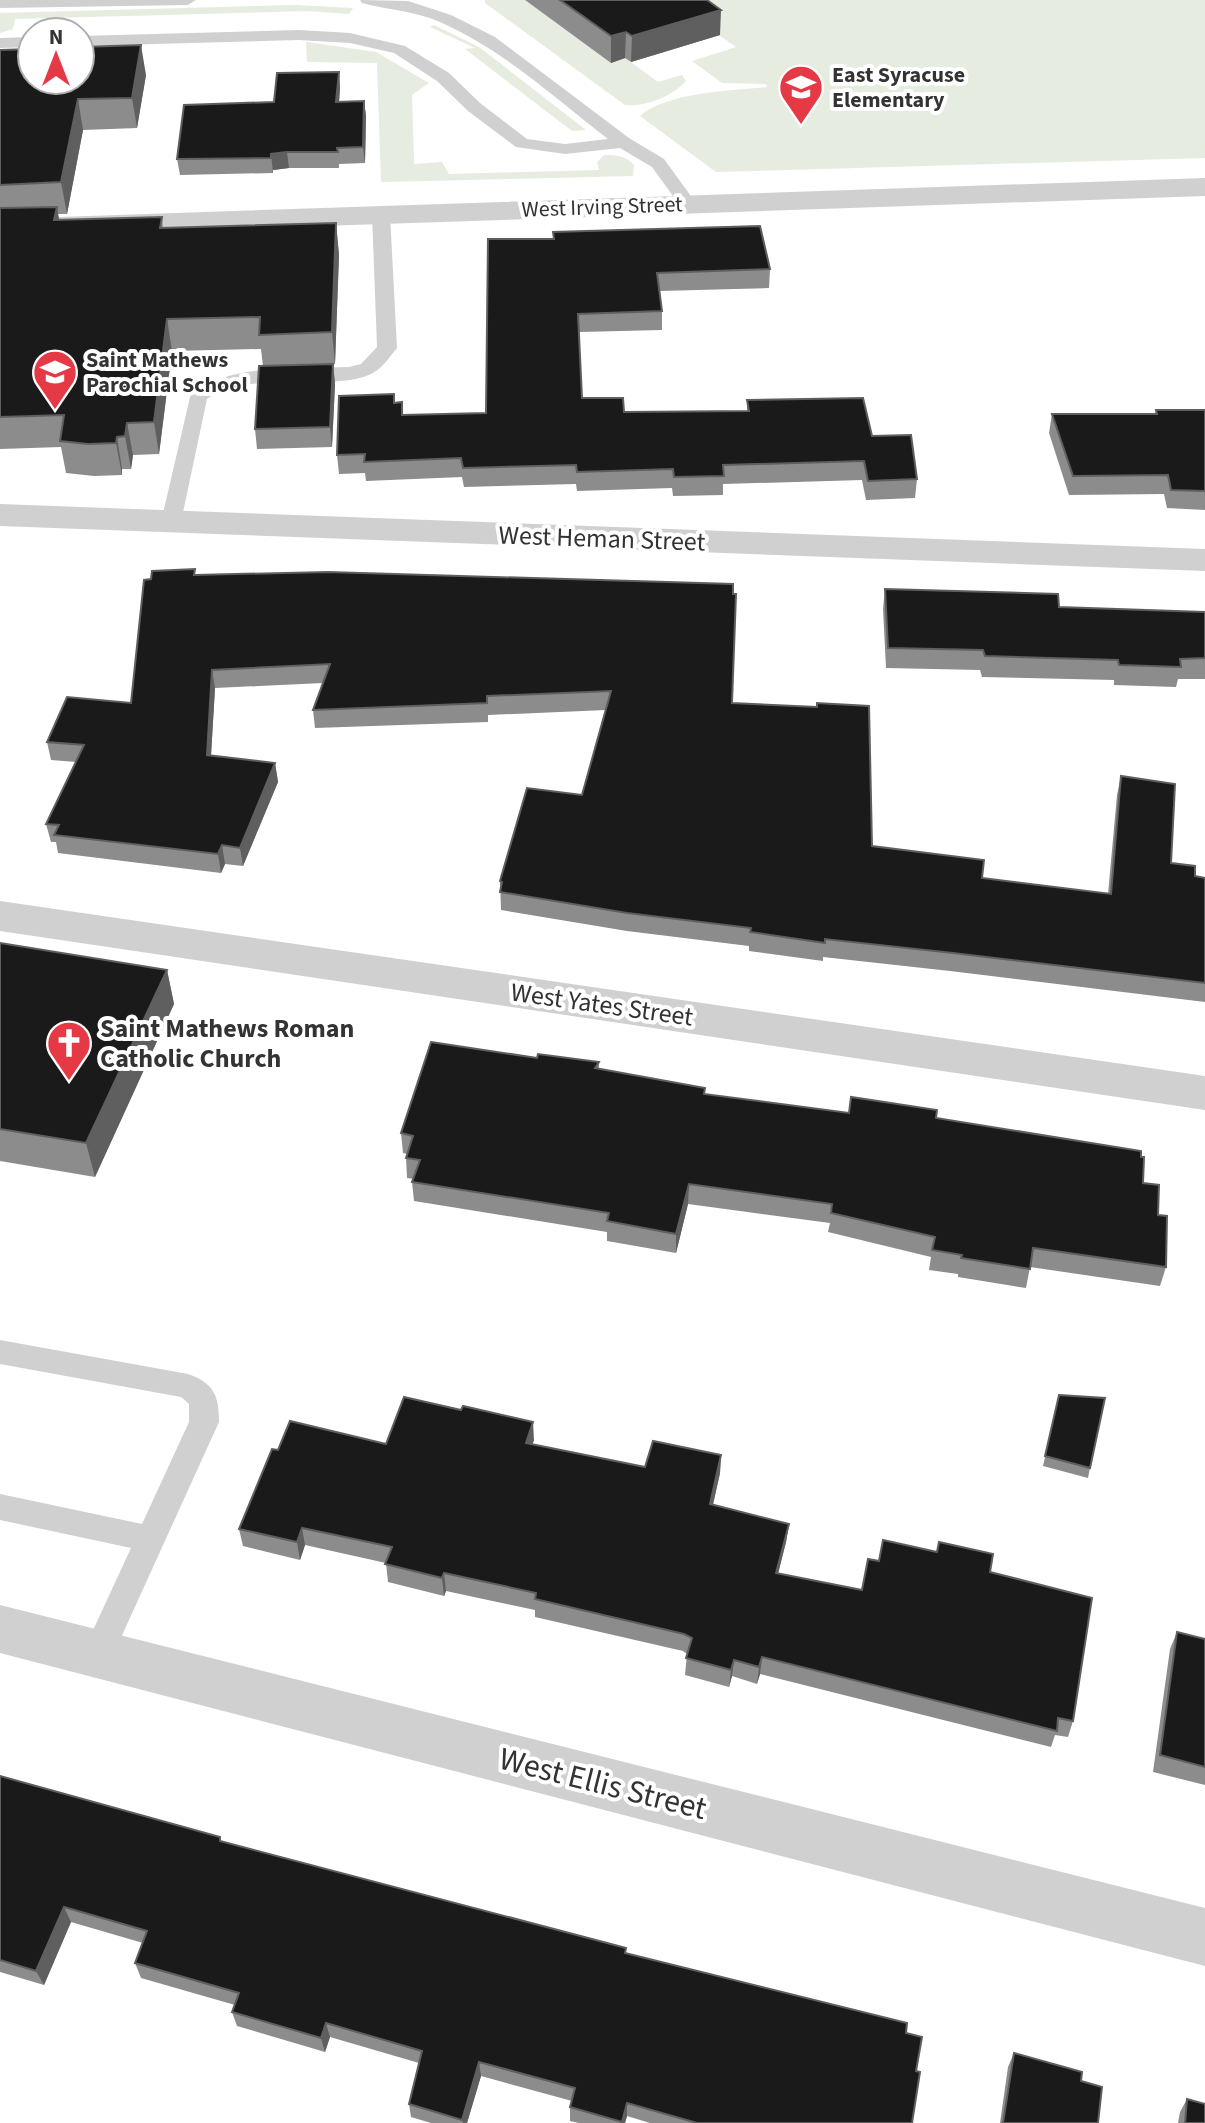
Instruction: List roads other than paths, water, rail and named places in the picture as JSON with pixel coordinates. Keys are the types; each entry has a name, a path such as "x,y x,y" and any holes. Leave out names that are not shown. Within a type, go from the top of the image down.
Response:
{"street":[{"name":"West Irving Street","path":"0,228 1205,187"},
{"name":"West Heman Street","path":"0,515 1205,560"},
{"name":"West Yates Street","path":"0,916 1205,1093"},
{"name":"West Ellis Street","path":"0,1629 1205,1937"}],"lane":[{"path":"0,3 188,0"},
{"path":"368,0 402,4 445,18 489,40 623,142 658,163 687,203"},
{"path":"96,41 299,35 350,38 399,49 443,77 474,107 522,143 565,149 623,142"},
{"path":"171,522 198,397 204,388 233,381 350,373 368,368 387,348 381,214"},
{"path":"0,1352 188,1386 204,1398 204,1422 98,1654"},
{"path":"0,1507 151,1539"}],"place":[{"name":"East Syracuse Elementary","path":"801,126"},
{"name":"Saint Mathews Parochial School","path":"55,411"},
{"name":"Saint Mathews Roman Catholic Church","path":"69,1082"}]}
